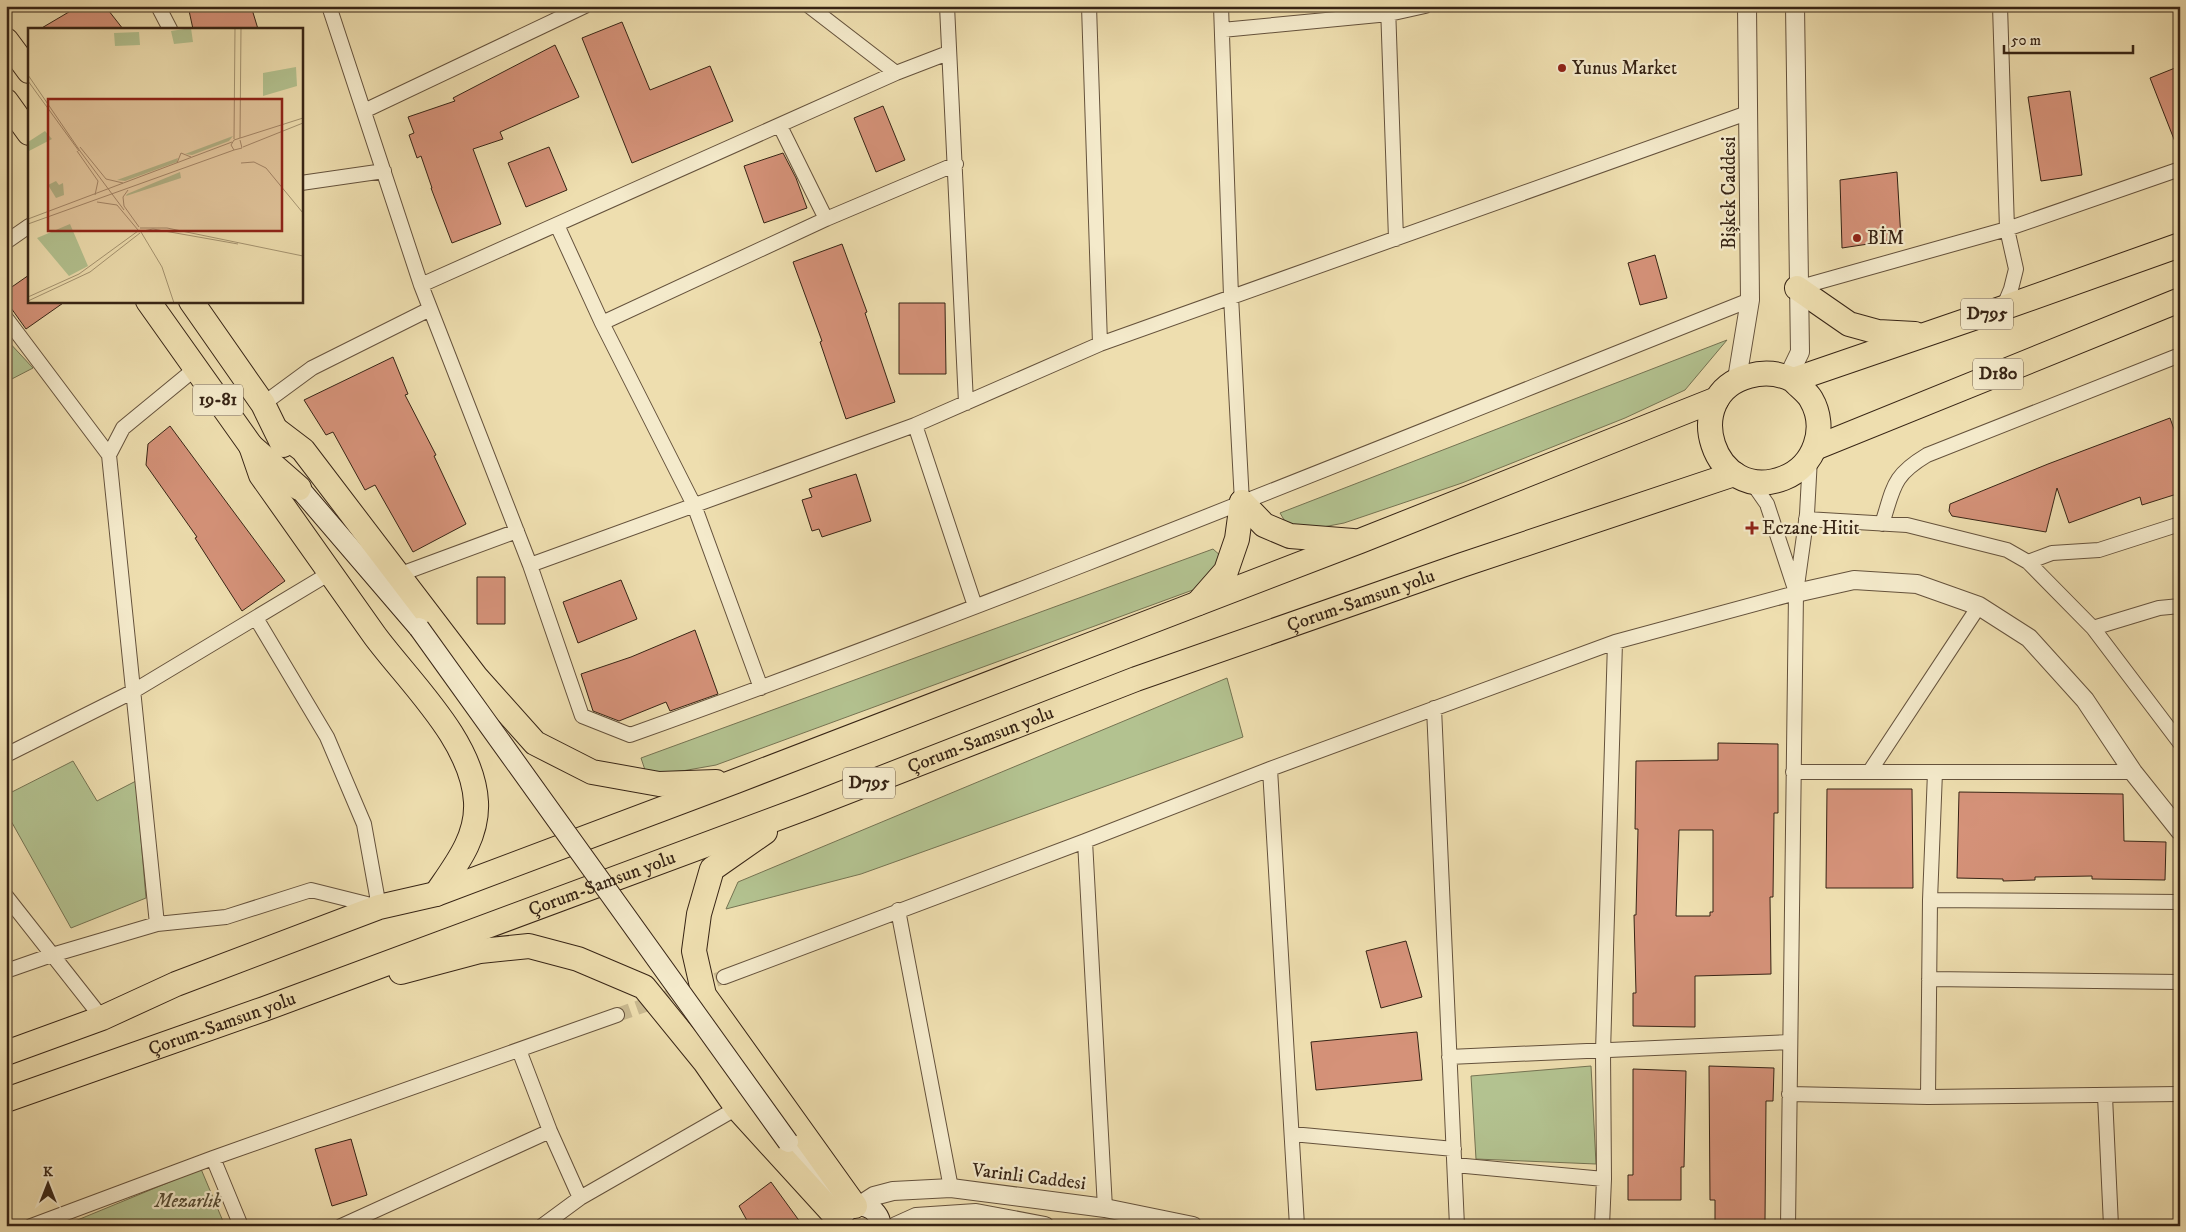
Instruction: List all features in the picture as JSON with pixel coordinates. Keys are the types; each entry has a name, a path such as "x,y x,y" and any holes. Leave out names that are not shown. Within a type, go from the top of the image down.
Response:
{"highway":[{"path":"6,40 28,70"},
{"path":"6,101 28,132"},
{"name":"D795","path":"6,1052 102,1018 176,984 379,907 436,894 1197,605 1717,399 1737,379 1762,372 1790,379 1926,335 2180,245"},
{"path":"1797,288 1849,324 1878,332 1926,335"},
{"name":"Çorum-Samsun yolu","path":"6,1100 264,1008 810,806 1136,679 1462,565 1742,478 1773,482 1794,474 1813,453 2180,300"},
{"name":"19-81","path":"149,302 251,446 299,488"},
{"name":"19-81","path":"192,302 263,404 278,431 299,488"},
{"path":"1790,379 1811,398 1819,423 1813,453"},
{"name":"D795","path":"1717,399 1708,426 1715,453 1742,478"},
{"path":"278,431 303,450 476,677 535,744 592,772 659,784 736,781"},
{"path":"251,446 261,475 384,648 442,721 458,747 474,783 476,803 474,826 466,849 436,894"},
{"path":"1242,502 1264,525 1290,536 1360,541"},
{"path":"1197,605 1226,571 1236,539 1242,502"},
{"path":"810,806 757,837 712,869 699,914 694,951 704,995 848,1214"},
{"path":"264,1008 480,951 529,946 578,960 644,987 705,1062 737,1108 848,1214"}],"main road":[{"path":"299,488 419,628 788,1142 848,1214 871,1208 876,1212 881,1226"}],"street":[{"path":"158,6 169,28"},
{"path":"328,6 421,286 530,565 582,716 630,735 761,688 1242,502 1750,300"},
{"path":"364,111 585,6"},
{"path":"809,6 821,11 896,73"},
{"path":"947,6 966,403"},
{"path":"1089,6 1100,344"},
{"path":"1221,6 1231,296 1242,502"},
{"path":"1222,30 1425,6"},
{"name":"Bişkek Caddesi","path":"1737,379 1750,300 1750,112 1747,6"},
{"path":"1790,379 1800,352 1797,288 1795,6"},
{"path":"2000,6 2007,229 2016,269 2012,289 2003,308"},
{"path":"1389,10 1396,239"},
{"path":"421,286 896,73 948,53"},
{"path":"530,565 915,425 1100,344 1750,112"},
{"path":"780,126 826,219"},
{"path":"602,323 826,219 956,164"},
{"path":"1797,288 2007,229 2180,168"},
{"path":"302,183 384,171"},
{"path":"557,225 602,323 694,505 761,688"},
{"path":"6,242 28,227"},
{"path":"263,404 312,368 430,309"},
{"path":"6,318 109,455 157,924"},
{"path":"1882,524 1897,479 1908,466 1927,455 2180,355"},
{"path":"109,455 123,428 196,368"},
{"path":"915,425 974,606"},
{"path":"1788,1226 1792,772 1796,592 1813,453"},
{"path":"1742,478 1767,504 1796,592"},
{"path":"1806,520 1908,526 1950,534 2007,550 2028,562 2093,628 2180,743"},
{"path":"2028,562 2052,553 2098,550 2180,524"},
{"path":"398,575 517,532"},
{"path":"6,755 132,692 330,573"},
{"path":"724,978 1270,769 1615,642 1796,592 1854,580 1917,584 1979,606 2029,638 2085,700 2133,772 2180,831"},
{"path":"1870,771 1979,606"},
{"path":"2093,628 2159,608 2180,606"},
{"path":"6,971 52,955 157,924 226,917 311,890 379,907 364,824 327,737 256,618"},
{"path":"1602,1226 1604,1180 1603,1052 1615,642"},
{"path":"1434,708 1455,1165 1456,1226"},
{"path":"1270,769 1297,1226"},
{"path":"1792,772 2133,772"},
{"path":"1928,1097 1930,900 1935,772"},
{"path":"1085,841 1105,1208"},
{"path":"6,896 102,1018"},
{"path":"1930,900 2180,902"},
{"path":"898,910 951,1188"},
{"path":"1929,979 2180,982"},
{"path":"31,1226 213,1158 617,1015"},
{"path":"1449,1057 1603,1052 1789,1042"},
{"path":"519,1050 550,1131 580,1198"},
{"path":"1789,1094 1928,1097 2180,1094"},
{"path":"2105,1096 2111,1226"},
{"path":"542,1226 580,1198 737,1108"},
{"path":"341,1226 550,1131"},
{"path":"1292,1134 1454,1149"},
{"path":"213,1158 241,1226"},
{"path":"1455,1165 1604,1180"},
{"name":"Varinli Caddesi","path":"848,1214 874,1196 893,1191 951,1188 1105,1208 1193,1226"},
{"path":"896,1226 916,1217 976,1213 1045,1226"}],"green space":[{"path":"6,339 33,368 6,382"},
{"path":"1727,340 1685,390 1625,418 1462,483 1344,523 1292,533 1280,513"},
{"path":"1213,549 1222,557 1201,587 716,765 682,771 646,773 641,758"},
{"path":"1227,678 1243,737 861,874 726,909 738,882"},
{"path":"73,761 97,801 136,781 146,898 71,928 6,812 6,795"},
{"path":"1591,1066 1596,1164 1476,1159 1471,1076"},
{"name":"Mezarlık","path":"201,1169 225,1226 63,1226"}],"building":[{"path":"79,6 105,6 122,28 42,28"},
{"path":"188,6 251,6 258,28 193,28"},
{"path":"622,22 650,90 710,66 733,121 632,163 582,38"},
{"path":"555,45 579,97 500,132 503,139 473,149 501,224 452,243 421,156 417,158 409,135 414,133 408,117 455,101 453,98"},
{"path":"2180,66 2180,152 2179,152 2150,78"},
{"path":"2070,91 2082,175 2041,181 2028,97"},
{"path":"883,106 905,160 876,172 854,118"},
{"path":"549,147 567,190 526,207 508,163"},
{"path":"783,153 796,178 807,208 764,223 744,166"},
{"path":"1897,172 1901,239 1842,248 1840,180"},
{"path":"842,244 867,312 865,313 895,402 846,419 820,342 822,341 793,262"},
{"path":"1655,255 1667,298 1640,305 1628,263"},
{"path":"28,276 28,302 65,302 26,329 6,301 6,291"},
{"path":"899,303 945,303 946,374 899,374"},
{"path":"393,357 408,394 405,395 436,455 434,456 466,524 413,552 375,485 365,490 333,432 326,435 304,400"},
{"path":"2170,418 2180,446 2180,493 2142,505 2140,497 2069,523 2057,488 2046,532 1952,516 1949,511 1950,504 2048,464"},
{"path":"170,426 285,581 242,611 195,538 197,537 146,465 148,444"},
{"path":"856,474 871,521 822,537 819,529 812,531 802,500 812,497 809,489"},
{"path":"477,577 505,577 505,624 477,624"},
{"path":"621,580 637,619 578,643 563,602"},
{"path":"695,630 718,694 670,711 666,702 619,721 593,711 581,674 631,657"},
{"path":"1718,743 1778,744 1778,813 1774,813 1773,897 1770,897 1771,974 1695,976 1695,1027 1633,1026 1633,993 1636,993 1634,915 1636,915 1638,829 1635,829 1636,761 1718,760","holes":["1679,830 1713,830 1713,912 1710,912 1710,916 1676,916"]},
{"path":"1827,789 1912,789 1913,888 1826,888"},
{"path":"1959,792 2123,794 2124,841 2166,842 2165,880 2092,879 2092,876 2035,877 2035,880 2003,881 2003,879 1957,878"},
{"path":"1406,941 1422,997 1381,1008 1366,951"},
{"path":"1417,1032 1422,1080 1316,1090 1311,1042"},
{"path":"1709,1066 1774,1068 1773,1101 1766,1101 1765,1221 1715,1221 1715,1200 1710,1200"},
{"path":"1633,1069 1686,1071 1684,1167 1681,1167 1681,1200 1628,1200 1628,1175 1633,1175"},
{"path":"351,1139 367,1195 332,1206 315,1149"},
{"path":"771,1182 803,1226 750,1226 739,1206"}],"tunnel":[{"path":"617,1015 724,977"}],"place":[{"name":"Yunus Market","path":"1562,68"},
{"name":"BİM","path":"1857,238"},
{"name":"Eczane Hitit","path":"1752,528"}]}
